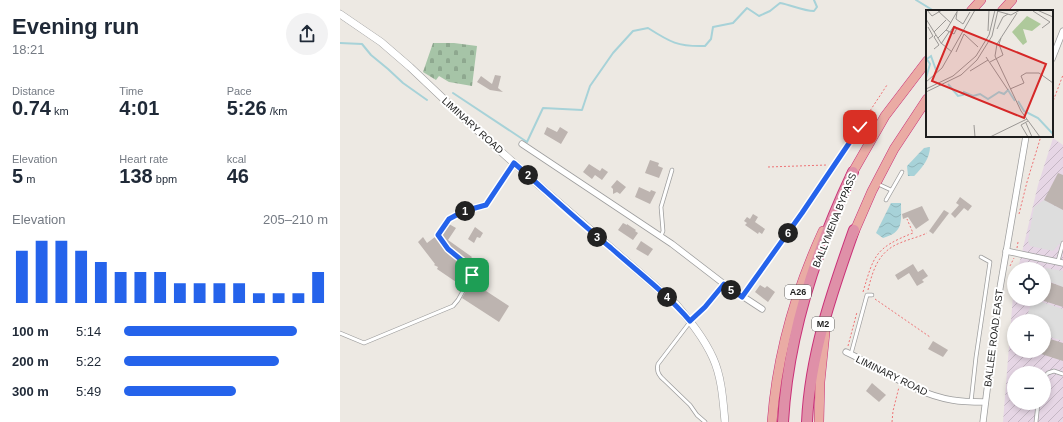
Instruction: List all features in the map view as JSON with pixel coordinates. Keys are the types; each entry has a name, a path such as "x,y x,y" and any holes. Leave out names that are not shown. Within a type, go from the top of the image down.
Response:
{"highway":[{"path":"972,10 981,0"},
{"path":"1003,10 1012,0"},
{"name":"BALLYMENA BYPASS","path":"783,422 791,356 798,322 823,242 853,172 886,116 926,62"},
{"path":"818,422 825,329 854,230 894,149 926,101"},
{"name":"A26","path":"772,422 783,344 795,302 819,239 842,189 853,172"},
{"name":"M2","path":"807,422 811,388 822,328 833,289 854,230"}],"street":[{"name":"LIMINARY ROAD","path":"340,14 381,42 410,67 514,163 676,304 690,321 713,358 720,380 725,422"},
{"path":"1053,56 1063,31"},
{"name":"BALLEE ROAD EAST","path":"983,422 998,295 1026,137"},
{"path":"522,144 661,236 724,284 762,309"},
{"path":"1006,251 1060,262"},
{"path":"690,321 705,307 724,284"},
{"name":"LIMINARY ROAD","path":"848,353 917,389 932,395 951,400 985,402"}],"lane":[{"path":"340,333 364,343 453,306 472,275 470,267 448,249 438,235 449,219 464,211 486,205 514,163"},
{"path":"742,297 832,168"},
{"path":"661,236 663,231 661,207 672,170"},
{"path":"886,200 902,172"},
{"path":"876,183 891,190"},
{"path":"1060,262 1063,243"},
{"path":"971,402 990,262 981,257"},
{"path":"848,353 866,295 872,295"},
{"path":"690,321 657,368 660,376 705,422"},
{"path":"1051,372 1054,371 1063,374"},
{"path":"1036,422 1037,410"}],"path":[{"path":"1053,101 1063,75"},
{"path":"768,167 826,164 832,168 887,85"},
{"path":"1018,217 1041,137"},
{"path":"862,296 875,257 889,244 913,233 907,219"},
{"path":"866,295 874,266 885,252 896,245 927,233"},
{"path":"872,295 930,337"},
{"path":"848,353 857,311"},
{"path":"892,422 893,411 902,381"}],"shaded area":[{"path":"1053,138 1063,145 1063,422 1003,422 1007,371 1007,410 1051,410 1051,366 1007,366 1008,358 1051,358 1051,314 1012,314 1012,306 1051,306 1051,262 1020,262 1038,185"},
{"path":"1044,200 1063,210 1063,244 1059,244 1053,251 1030,246 1028,241 1034,207"},
{"path":"1051,269 1063,271 1063,287 1051,282"},
{"path":"1051,305 1063,309 1063,341 1051,337 1051,314 1028,314 1030,306"}],"green space":[{"path":"433,43 454,43 477,46 472,86 449,82 439,76 436,80 423,72"}],"water":[{"path":"930,147 929,155 923,166 914,176 908,176 907,166 924,148"},
{"path":"891,203 901,203 901,221 895,233 883,238 876,233"}],"building":[{"path":"495,75 501,76 498,88 503,92 490,90 477,82 481,76 492,84"},
{"path":"547,127 557,132 560,127 568,132 561,144 544,134"},
{"path":"650,160 659,163 658,166 663,168 659,178 645,173"},
{"path":"589,164 600,171 602,168 608,172 602,180 595,175 592,179 583,172"},
{"path":"1058,173 1063,175 1063,210 1044,200"},
{"path":"617,180 626,187 620,194 617,192 613,194 613,189 611,187"},
{"path":"639,187 650,192 651,190 656,192 650,204 635,197"},
{"path":"960,197 972,206 968,211 964,208 955,218 951,214 959,205 956,203"},
{"path":"922,206 929,220 916,229 908,217 903,219 902,214"},
{"path":"944,210 949,213 933,234 929,231"},
{"path":"753,214 758,217 755,222 765,229 762,234 759,232 758,234 745,225 747,223 744,221 747,217 750,219"},
{"path":"623,223 636,230 635,231 638,233 633,240 618,230"},
{"path":"449,224 456,228 448,240 472,257 468,262 450,247 442,236"},
{"path":"475,227 483,233 480,238 477,237 474,243 468,239"},
{"path":"423,237 427,243 435,237 446,251 465,266 463,269 467,272 459,284 437,269 438,267 434,265 435,264 418,242"},
{"path":"641,241 653,249 648,256 636,249"},
{"path":"913,264 918,272 923,269 928,276 922,280 924,282 917,286 909,273 898,280 895,275"},
{"path":"473,279 488,287 486,291 509,306 499,322 462,298"},
{"path":"1051,283 1063,287 1063,307 1051,303"},
{"path":"760,285 765,288 767,286 775,292 768,302 755,292"},
{"path":"1051,339 1063,343 1063,361 1051,357"},
{"path":"933,341 948,350 943,357 928,349"},
{"path":"872,383 886,395 879,402 866,391"}],"waterway":[{"path":"453,93 527,142 543,108 582,110 590,86 613,53 633,31 648,28 675,43 688,46 705,46 711,39 713,27 733,23 747,8 759,16 770,11 780,3 814,11 817,7 814,0"},
{"path":"916,0 932,10"},
{"path":"340,43 362,44 371,55 403,83 427,100"}],"route":[{"path":"472,275 470,267 448,249 438,235 449,219 464,211 486,205 514,163 610,248 656,286 676,304 690,321 705,307 724,284 742,297 802,213 860,127"}]}
